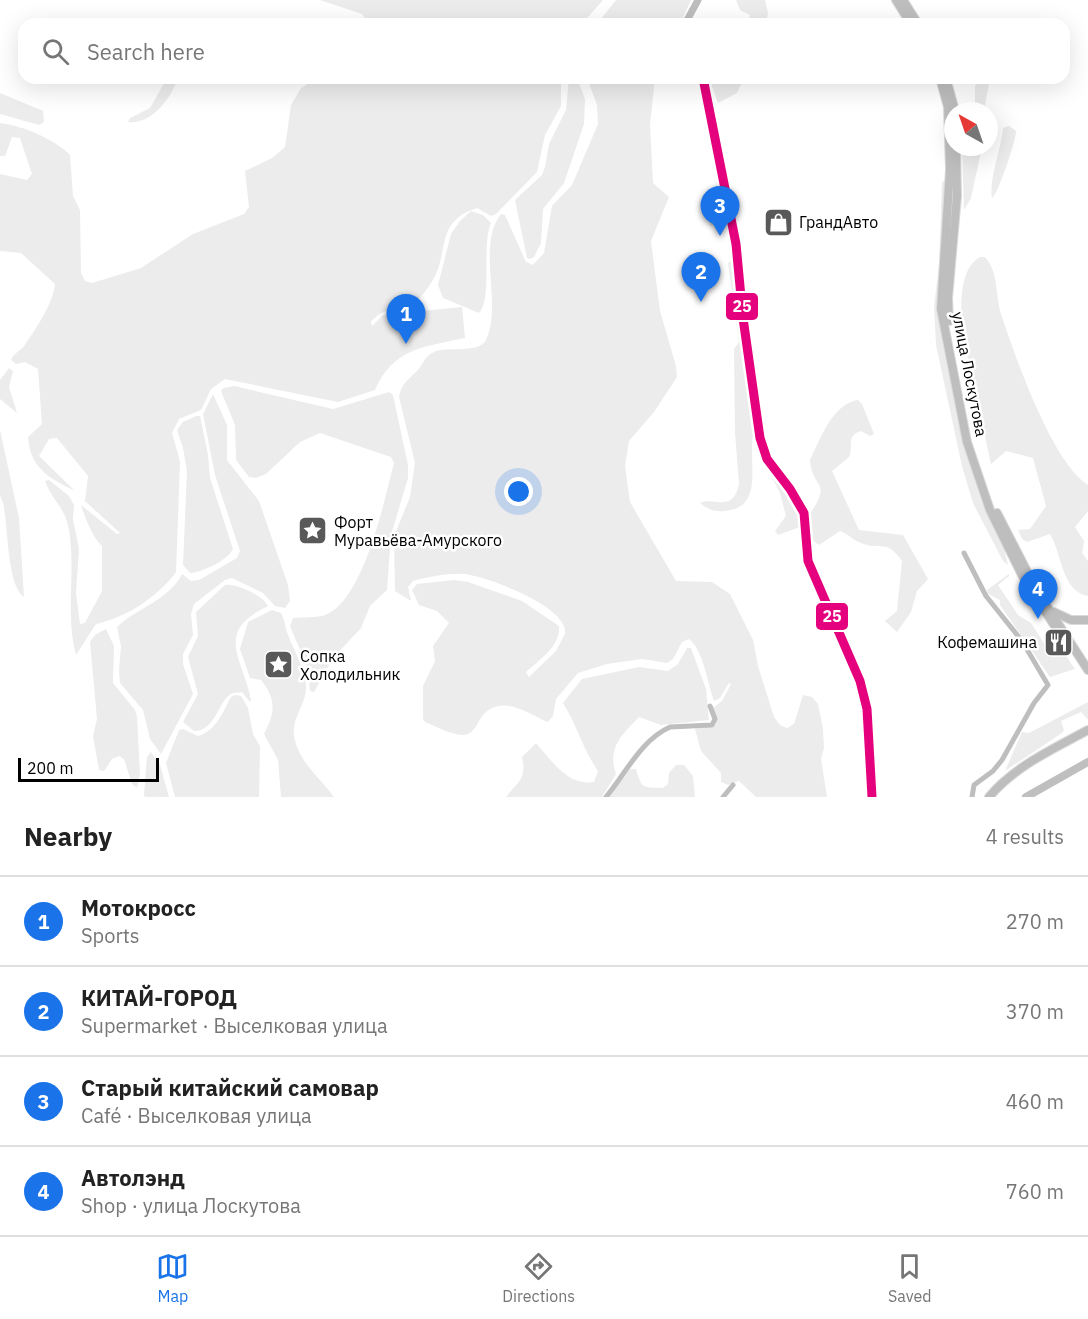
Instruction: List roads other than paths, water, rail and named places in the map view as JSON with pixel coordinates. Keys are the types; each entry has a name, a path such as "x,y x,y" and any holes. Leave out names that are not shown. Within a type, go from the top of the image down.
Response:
{"main road":[{"path":"896,0 907,18"},
{"path":"903,0 914,18"},
{"name":"улица Лоскутова","path":"942,84 948,107 950,169 941,309 967,442 982,491 1022,575 1088,670"},
{"path":"948,84 953,102"},
{"name":"улица Лоскутова","path":"956,156 957,196 948,312 970,430 985,484 999,516 1026,571 1062,632"},
{"path":"1051,610 1059,616 1084,620"},
{"path":"1062,632 1084,620"},
{"path":"1074,648 1073,631 1084,620"},
{"path":"989,797 1029,763 1088,730"}],"street":[{"path":"688,18 698,0"},
{"path":"704,84 736,244 743,318 760,438 767,459 790,489 804,513 808,561 860,681 867,709 872,797"},
{"path":"964,553 986,596 1022,641 1048,685 1034,703 1002,760 993,771 974,785 972,797"},
{"path":"606,797 635,758 664,730 715,722 710,706"},
{"path":"723,797 733,785"}],"waterway":[{"path":"1026,797 1088,762"}],"place":[{"name":"ГрандАвто","path":"778,222"},
{"name":"Старый китайский самовар","path":"720,236"},
{"name":"КИТАЙ-ГОРОД","path":"701,302"},
{"name":"Мотокросс","path":"406,344"},
{"name":"Форт Муравьёва-Амурского","path":"313,531"},
{"name":"Автолэнд","path":"1038,619"},
{"name":"Кофемашина","path":"1058,642"},
{"name":"Сопка Холодильник","path":"279,665"}]}
